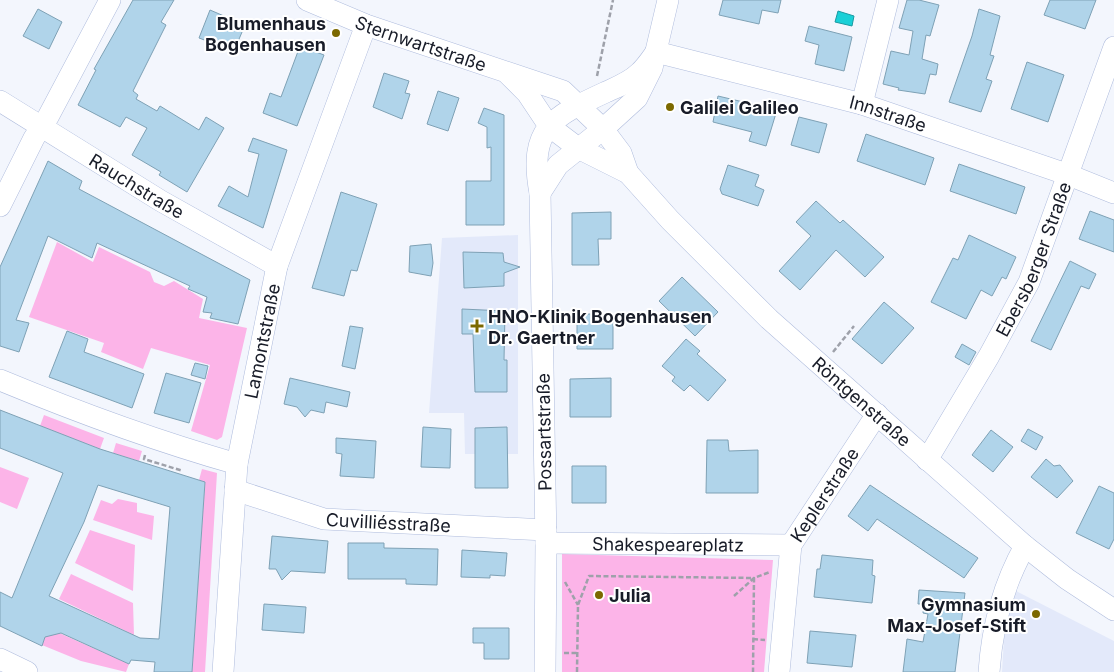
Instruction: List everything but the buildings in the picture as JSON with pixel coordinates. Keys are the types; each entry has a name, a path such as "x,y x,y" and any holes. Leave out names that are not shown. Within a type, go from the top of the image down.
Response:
{"street":[{"path":"0,206 110,0"},
{"name":"Sternwartstraße","path":"307,0 366,25 563,91 579,104 603,129"},
{"path":"540,193 558,165 603,129 637,98 646,82 656,52 668,0"},
{"path":"862,104 888,0"},
{"name":"Lamontstraße","path":"223,672 237,464 277,266 366,25"},
{"name":"Ebersberger Straße","path":"927,460 989,356 1029,282 1114,47"},
{"path":"549,126 579,104 634,77 656,52"},
{"name":"Innstraße","path":"656,52 862,104 1069,174 1114,193"},
{"name":"Sternwartstraße","path":"508,74 527,94 549,126 578,148"},
{"name":"Rauchstraße","path":"0,100 162,201 277,266"},
{"name":"Possartstraße","path":"546,672 546,537 540,193 536,168 538,147 542,134 549,126"},
{"name":"Röntgenstraße","path":"603,129 621,153 628,173"},
{"name":"Röntgenstraße","path":"578,148 628,173 701,252 769,319 1025,546 1067,579 1114,610"},
{"path":"0,380 47,400 168,444 237,464"},
{"name":"Keplerstraße","path":"779,672 791,544 877,414"},
{"name":"Cuvilliésstraße","path":"235,490 324,519 546,537"},
{"name":"Shakespeareplatz","path":"546,537 791,544"},
{"path":"989,672 993,632 1002,598 1010,572 1025,546"},
{"path":"0,659 28,672"}],"path":[{"path":"596,80 613,0"},
{"path":"835,350 854,326"},
{"path":"182,475 185,463"},
{"path":"577,672 578,605 588,576 754,578"},
{"path":"734,596 754,578 759,576"},
{"path":"753,672 754,578"},
{"path":"564,581 578,605"},
{"path":"562,653 577,653"}],"shaded area":[{"name":"HNO-Klinik Bogenhausen Dr. Gaertner","path":"518,235 518,454 465,454 464,413 429,413 442,238"},
{"path":"57,242 93,262 99,247 150,272 154,282 164,286 174,281 203,299 199,318 247,328 222,437 217,440 191,431 210,365 151,348 143,369 101,352 104,343 29,317"},
{"path":"44,415 104,438 100,449 40,426"},
{"path":"116,443 142,451 139,461 113,453"},
{"path":"0,467 29,478 17,509 0,502"},
{"path":"202,469 217,473 205,672 192,672 205,483 199,480"},
{"path":"118,499 137,503 137,512 154,516 152,540 93,520 101,500 112,504"},
{"path":"90,530 135,545 133,591 75,563"},
{"path":"562,554 773,560 764,672 562,672"},
{"path":"71,574 133,603 134,635 59,599"},
{"name":"Gymnasium Max-Josef-Stift","path":"1014,590 1114,641 1114,672 1002,672 1004,639"},
{"path":"57,632 129,664 126,672 81,661 42,645 46,635"}],"water":[{"path":"838,11 854,16 852,26 835,22"}],"place":[{"name":"Blumenhaus Bogenhausen","path":"336,33"},
{"name":"Galilei Galileo","path":"670,107"},
{"name":"HNO-Klinik Bogenhausen Dr. Gaertner","path":"477,326"},
{"name":"Julia","path":"599,595"},
{"name":"Gymnasium Max-Josef-Stift","path":"1036,614"}]}
